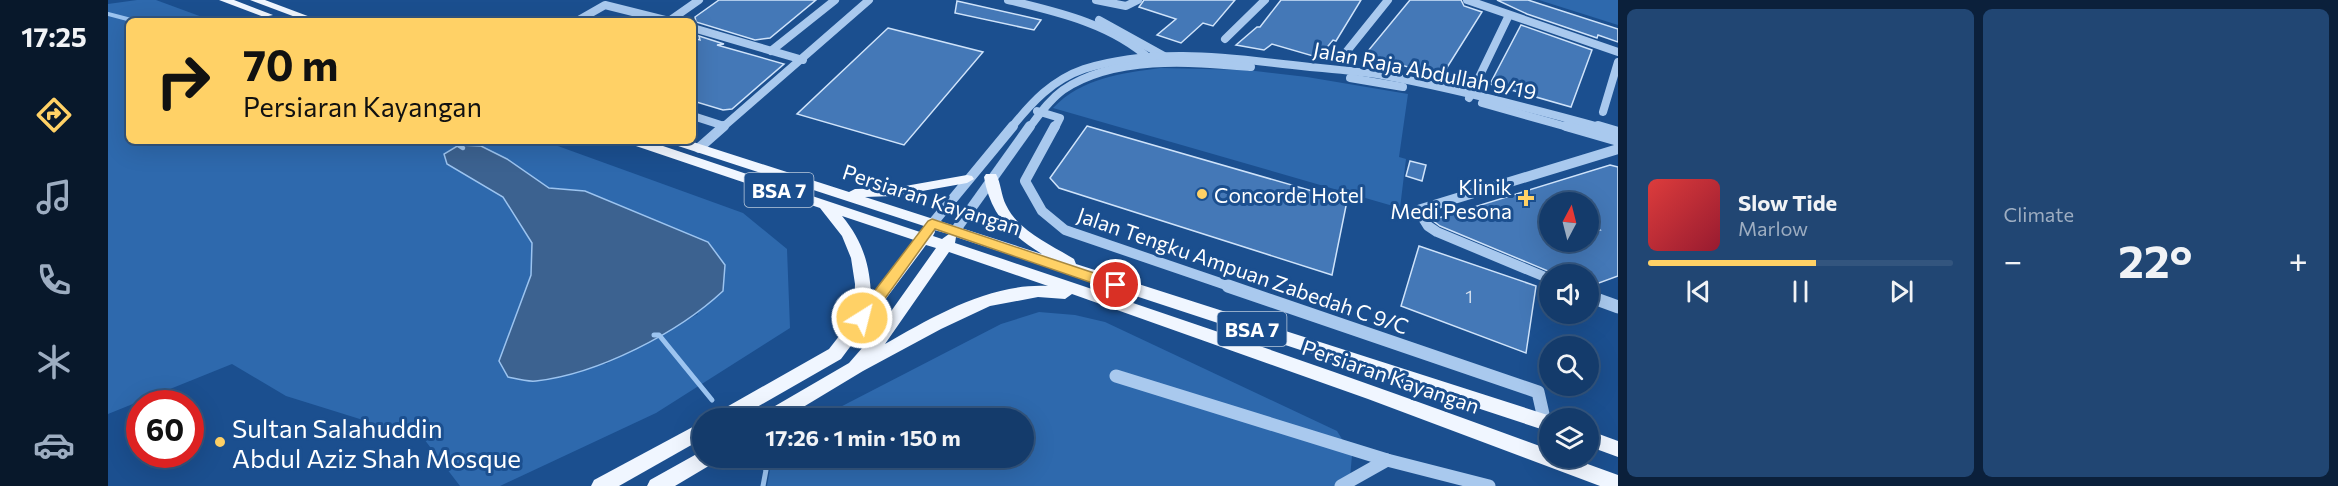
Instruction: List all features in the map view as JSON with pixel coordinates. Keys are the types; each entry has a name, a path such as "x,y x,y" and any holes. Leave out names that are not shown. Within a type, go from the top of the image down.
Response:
{"main road":[{"path":"224,0 276,18"},
{"path":"255,0 307,18"},
{"name":"Persiaran Kayangan","path":"644,144 924,238 950,239 1093,278 1539,421"},
{"name":"Persiaran Kayangan","path":"686,144 932,224 950,239 1101,299 1618,484"},
{"path":"991,177 993,196 1005,218 1034,241 1093,278"},
{"path":"837,193 894,192 967,179"},
{"path":"826,206 847,230 863,266 862,318"},
{"path":"740,408 835,354 924,238 932,224"},
{"path":"855,368 884,335 950,239"},
{"path":"787,408 855,368 977,305 1004,296 1055,292 1101,299"},
{"path":"601,486 692,436"},
{"path":"1599,442 1618,449"},
{"path":"657,486 692,466"}],"street":[{"path":"673,18 699,0"},
{"path":"771,51 835,0"},
{"path":"699,148 803,60 869,0"},
{"path":"1008,0 1072,16 1118,37 1149,57 1155,66"},
{"path":"1033,0 1094,18 1119,29 1165,56 1172,64"},
{"path":"1096,0 1126,6 1138,0"},
{"path":"1225,39 1264,0"},
{"path":"1347,51 1388,0"},
{"path":"1467,0 1618,52"},
{"path":"582,18 605,5 657,18"},
{"path":"1471,92 1509,15"},
{"path":"696,29 803,60"},
{"name":"Jalan Raja Abdullah 9/19","path":"932,224 967,179 1048,88 1072,74 1149,57 1223,57 1311,65 1380,75 1471,92 1618,132"},
{"path":"1603,112 1618,62"},
{"name":"Jalan Raja Abdullah 9/19","path":"950,239 991,177 1041,112 1058,94 1080,81 1120,70 1172,64 1228,65 1471,92 1618,141"},
{"name":"Jalan Tengku Ampuan Zabedah C 9/C","path":"1028,108 1060,118 1025,181 1042,211 1065,230 1538,392 1542,408"},
{"path":"696,117 724,126"},
{"path":"1539,274 1428,226 1418,210 1425,206 1615,152"},
{"path":"1599,300 1618,307"},
{"path":"1116,376 1386,460 1467,483 1489,486"},
{"path":"1341,486 1386,460"}],"shaded area":[{"path":"156,0 205,18 126,18 126,144 552,144 743,213 787,249 790,328 656,413 500,486 460,486 424,439 286,396 232,364 168,390 126,390 126,407 108,414 108,4","holes":["507,159 549,188 585,191 624,209 698,314 606,364 499,361 531,275 532,243 503,197"]},
{"path":"1539,0 1618,0 1618,25"},
{"path":"1161,68 1247,70 1307,77 1408,94 1399,157 1406,159 1400,208 1053,108 1064,98 1089,83 1131,72"},
{"path":"459,145 481,146 507,159 549,188 585,191 708,242 725,265 723,291 684,322 611,361 560,377 536,381 508,377 499,361 531,275 532,243 503,197 447,164 444,154"},
{"path":"1039,312 1075,315 1105,322 1337,431 1352,455 1350,478 1337,486 767,486 770,468 1034,468 1034,408 838,408 1001,324"}],"building":[{"path":"719,0 816,0 770,38 755,40 696,22 695,17"},
{"path":"1144,0 1235,0 1213,26 1203,23 1181,43 1157,35 1176,19 1139,7"},
{"path":"1281,0 1361,0 1336,41 1333,40 1324,51 1319,49 1313,56 1272,44 1264,50 1236,45 1260,27"},
{"path":"1410,0 1461,0 1464,6 1482,12 1441,77 1395,63 1392,66 1363,57"},
{"path":"1497,0 1528,0 1618,29 1618,42 1598,35 1597,38 1527,14"},
{"path":"957,1 1041,20 1034,30 955,13"},
{"path":"1521,25 1592,50 1571,107 1490,84"},
{"path":"888,28 983,52 904,145 797,114"},
{"path":"699,36 724,44 717,45 784,64 732,109 723,110 696,102 696,39 700,40"},
{"name":"Concorde Hotel","path":"1087,126 1347,201 1332,275 1059,188 1050,178"},
{"path":"1410,161 1426,165 1422,181 1406,176"},
{"path":"1610,165 1618,167 1618,276 1599,283 1599,264 1539,264 1539,267 1440,226 1432,220"},
{"path":"1419,246 1536,286 1526,353 1401,306"}],"waterway":[{"path":"108,14 126,19"},
{"path":"457,144 463,148"},
{"path":"654,335 659,335 712,400"},
{"path":"763,486 764,468"}],"place":[{"name":"Concorde Hotel","path":"1202,194"},
{"name":"Klinik Medi Pesona","path":"1526,198"},
{"name":"Sultan Salahuddin Abdul Aziz Shah Mosque","path":"220,442"}],"route":[{"path":"862,318 924,238 932,224 1116,285"}]}
